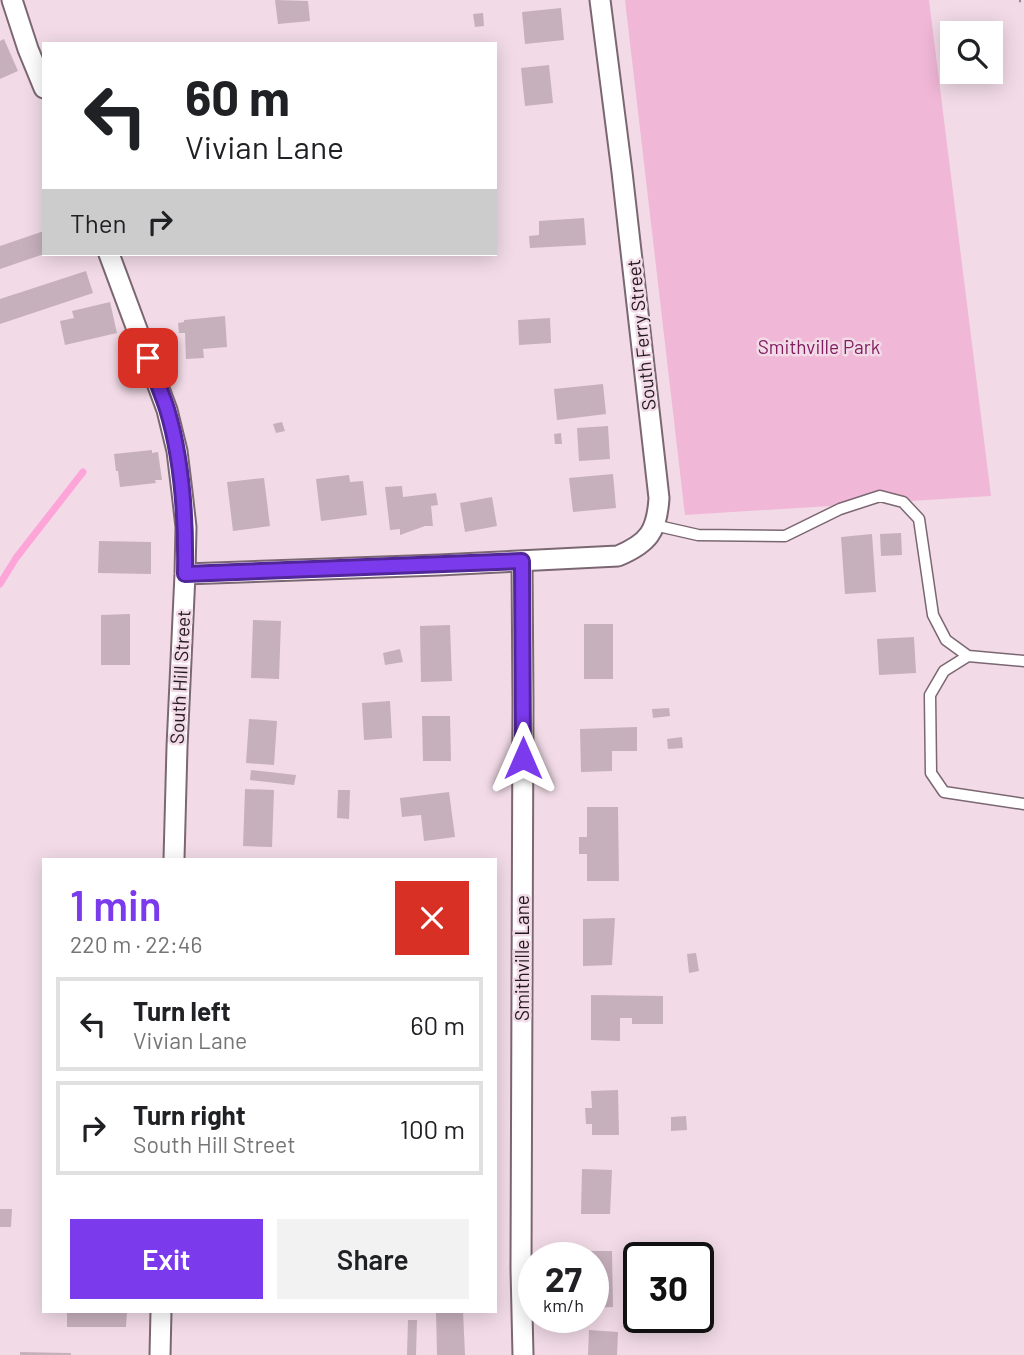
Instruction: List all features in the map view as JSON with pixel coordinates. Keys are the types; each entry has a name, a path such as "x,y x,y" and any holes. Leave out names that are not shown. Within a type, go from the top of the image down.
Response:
{"street":[{"path":"12,0 42,83"},
{"name":"South Ferry Street","path":"600,0 659,498 658,516 654,525"},
{"name":"South Hill Street","path":"111,256 167,410 177,451 186,527 174,858"},
{"path":"185,574 618,556 643,542 654,525"},
{"name":"Smithville Lane","path":"522,561 523,1355"},
{"path":"160,1355 161,1313"}],"lane":[{"path":"654,525 698,535 785,536 840,509 880,496 903,502 919,519 933,615 946,640 968,656 1024,661"},
{"path":"968,656 944,671 930,695 931,772 944,792 1024,804"}],"green space":[{"name":"Smithville Park","path":"625,0 929,0 991,496 685,515"}],"building":[{"path":"275,0 308,1 310,21 278,24"},
{"path":"561,8 564,40 525,44 522,12"},
{"path":"483,13 484,26 475,27 473,14"},
{"path":"4,39 18,71 0,79 0,41"},
{"path":"549,65 553,103 525,106 521,68"},
{"path":"584,218 586,245 530,248 529,236 539,235 539,221"},
{"path":"42,232 42,255 0,269 0,246"},
{"path":"86,271 93,293 0,324 0,299"},
{"path":"110,302 117,333 65,345 60,321 74,318 72,311"},
{"path":"225,316 227,347 203,349 204,358 186,359 185,333 179,333 178,323"},
{"path":"550,318 551,343 519,345 518,320"},
{"path":"603,384 606,414 557,420 554,389"},
{"path":"282,422 285,431 276,433 273,424"},
{"path":"608,426 610,459 579,461 577,428"},
{"path":"561,433 562,444 555,444 554,434"},
{"path":"152,450 152,453 158,452 162,480 120,487 114,454"},
{"path":"613,474 616,508 573,512 569,478"},
{"path":"349,475 350,482 363,481 367,515 321,521 316,479"},
{"path":"264,478 270,526 233,531 227,482"},
{"path":"402,486 403,497 436,493 438,505 431,506 433,526 425,526 400,535 400,529 390,530 385,487"},
{"path":"492,497 497,526 465,532 460,503"},
{"path":"901,533 902,555 881,556 880,534"},
{"path":"872,534 876,592 845,594 841,537"},
{"path":"99,541 151,542 151,574 98,573"},
{"path":"130,614 130,665 101,665 101,615"},
{"path":"253,620 281,621 279,679 251,678"},
{"path":"584,624 613,624 613,679 584,679"},
{"path":"450,625 452,681 421,682 420,626"},
{"path":"914,637 916,673 879,675 877,639"},
{"path":"400,649 403,662 385,665 383,653"},
{"path":"390,701 392,738 364,740 362,703"},
{"path":"669,708 670,716 653,718 652,709"},
{"path":"422,716 450,716 451,761 423,761"},
{"path":"249,719 277,721 274,765 246,763"},
{"path":"637,727 637,751 612,751 612,771 581,772 580,729"},
{"path":"682,737 683,748 668,749 667,739"},
{"path":"251,770 296,775 294,785 250,780"},
{"path":"245,789 274,790 272,847 243,846"},
{"path":"338,790 350,790 349,819 337,818"},
{"path":"449,792 455,837 424,841 421,815 402,817 400,798"},
{"path":"587,807 618,807 619,881 587,881 587,854 579,854 579,837 587,837"},
{"path":"615,918 612,965 583,966 583,919"},
{"path":"696,953 699,971 689,973 687,954"},
{"path":"591,995 663,996 663,1024 632,1024 632,1018 620,1018 620,1041 591,1040"},
{"path":"618,1090 619,1135 592,1135 592,1124 586,1124 585,1108 592,1108 591,1091"},
{"path":"686,1116 687,1130 671,1131 671,1117"},
{"path":"582,1169 612,1170 610,1214 581,1214"},
{"path":"0,1209 12,1209 11,1227 0,1227"},
{"path":"609,1251 612,1251 613,1307 609,1307"},
{"path":"67,1313 127,1313 126,1327 67,1327"},
{"path":"436,1313 463,1313 465,1355 437,1355"},
{"path":"408,1320 417,1320 416,1355 407,1355"},
{"path":"618,1332 617,1355 588,1355 589,1333"},
{"path":"20,1352 71,1353 71,1355 20,1355"}],"waterway":[{"path":"0,584 16,558 83,472"}],"route":[{"path":"148,358 167,410 177,451 186,527 185,574 522,561 523,758"}]}
